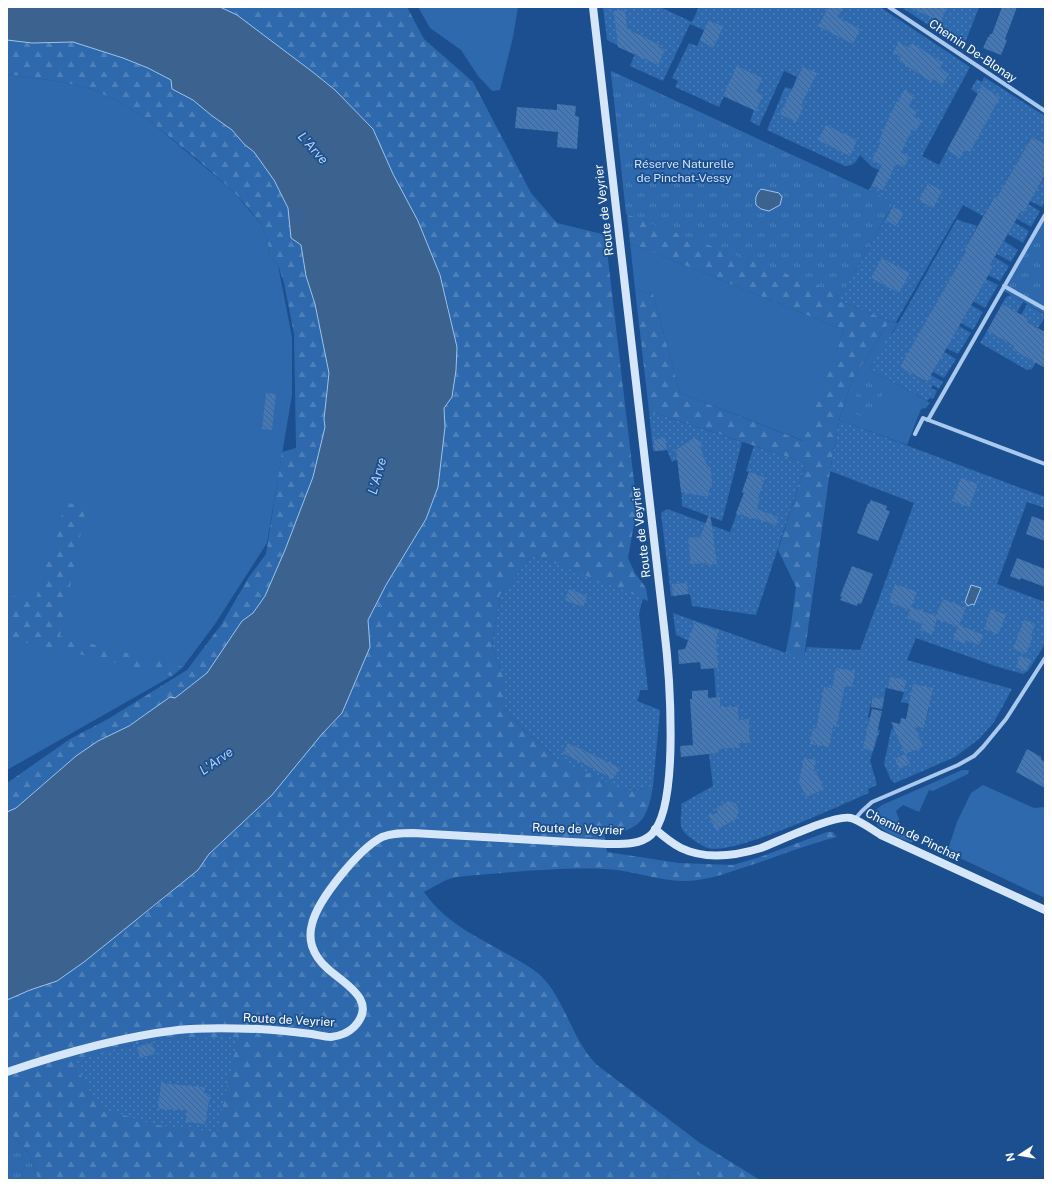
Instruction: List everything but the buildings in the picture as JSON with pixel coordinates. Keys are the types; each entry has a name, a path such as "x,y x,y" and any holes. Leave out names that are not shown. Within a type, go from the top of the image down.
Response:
{"main road":[{"name":"Route de Veyrier","path":"7,1072 82,1049 122,1039 179,1030 268,1030 331,1037 344,1034 349,1031 361,1017 362,1007 360,999 353,988 329,970 319,959 313,947 311,930 314,917 321,904 348,867 372,844 388,835 400,833 420,833 624,844 650,835 655,829 662,816 667,796 670,720 669,679 593,7"},
{"name":"Chemin de Pinchat","path":"655,829 674,844 689,851 704,855 727,855 761,848 831,820 844,818 855,820 881,834 1045,910"}],"street":[{"name":"Chemin De-Blonay","path":"889,7 1045,111"},
{"path":"928,420 1045,215"},
{"path":"1004,286 1045,309"},
{"path":"915,434 923,418 1045,464"},
{"path":"855,820 872,802 958,765 974,756 1006,719 1030,684 1045,658"}],"green space":[{"path":"220,7 407,7 424,39 473,82 531,193 557,223 602,234 606,242 637,507 628,558 635,573 646,588 648,601 533,555 500,595 492,646 504,678 504,708 520,726 559,760 634,791 653,786 648,807 640,822 634,827 626,830 604,833 607,852 679,863 733,865 760,857 827,832 833,832 837,837 709,878 698,880 674,881 605,869 549,870 456,877 446,880 424,892 432,903 452,921 525,964 540,975 556,996 574,1032 588,1055 597,1065 700,1143 760,1180 706,1180 687,1168 668,1171 669,1180 38,1180 30,1155 7,1129 7,1000 30,990 142,916 198,870 209,854 272,795 322,734 342,713 370,647 368,620 386,585 426,519 438,487 445,427 444,408 452,397 451,324 449,309 440,275 418,221 393,174 373,129 335,90 237,15","holes":["218,1038 112,1050 160,1039"]},
{"path":"418,7 518,7 513,37 500,90 492,91 478,76 461,50 430,28"},
{"path":"603,7 660,7 692,22 699,7 880,7 970,67 922,156 939,165 978,94 971,89 977,79 982,82 984,77 1045,116 1045,144 1032,137 997,197 995,196 983,216 963,205 896,322 890,321 837,300 839,294 844,291 894,203 869,190 879,170 872,167 860,155 854,163 845,166 767,130 785,87 792,89 797,77 784,71 759,126 750,121 754,110 724,96 719,107 675,87 678,81 672,78 689,43 697,46 704,30 690,24 663,81 630,66 635,54 607,40"},
{"path":"901,7 979,7 963,48"},
{"path":"7,40 32,43 73,42 123,58 148,68 171,80 172,89 193,100 232,130 244,144 254,152 274,180 288,208 291,238 301,245 306,276 315,304 329,373 324,419 325,427 313,477 285,550 265,596 253,613 242,621 207,673 175,698 170,697 129,726 98,741 76,756 16,808 7,812 7,783 70,739 108,719 187,670 221,625 249,577 266,554 282,452 296,448 294,334 284,283 278,265 270,255 267,238 261,224 232,190 198,160 149,120 119,102 92,89 62,82 7,74"},
{"path":"611,71 894,202 844,291 839,294 837,300 890,321 852,380 839,420 830,471 784,801 758,793 791,625 796,587 778,550 806,463 649,411 635,289 653,294 680,393 803,441 844,330 630,243"},
{"name":"Réserve Naturelle de Pinchat-Vessy","path":"611,71 894,202 844,291 839,294 626,214"},
{"path":"7,74 62,82 92,89 119,102 149,120 232,190 261,224 267,238 270,255 278,265 292,337 292,395 267,543 215,624 183,667 172,676 7,770"},
{"path":"1043,179 1045,180 1045,202 1042,207 1030,201"},
{"path":"1028,204 1040,211 1031,227 1017,219 1021,211 1024,212"},
{"path":"1045,215 1045,314 1002,290"},
{"path":"957,219 977,226 964,250 966,251 901,367 926,382 931,375 943,382 939,389 933,385 931,388 937,391 933,399 930,398 927,401 870,369 889,334 892,334"},
{"path":"1014,222 1029,231 1023,243 1008,234"},
{"path":"1004,241 1018,250 1011,262 997,254"},
{"path":"630,243 844,330 804,441 680,393 653,294 635,289"},
{"path":"995,257 1009,266 1000,281 988,275 993,267 990,265"},
{"path":"986,279 998,285 985,308 973,301"},
{"path":"1011,295 1023,302 1017,313 1002,304 1006,297"},
{"path":"1027,304 1045,315 1038,328 1027,322 1029,319 1021,315"},
{"path":"971,305 983,312 973,330 961,323"},
{"path":"890,321 898,323 870,369 930,403 926,408 921,409 907,445 839,420 852,380"},
{"path":"959,326 971,333 958,354 946,348"},
{"path":"987,331 1014,346 1012,349 1036,362 1032,369 1027,370 980,343"},
{"path":"944,352 956,359 944,378 933,372"},
{"path":"867,374 883,382 883,393 869,419 848,411"},
{"path":"649,411 742,442 722,521 682,506 681,485 685,456 672,462 667,450 653,451"},
{"path":"839,420 1045,497 1045,508 1027,502 997,584 1045,602 1045,644 1028,671 1023,674 998,667 916,638 907,660 1012,689 994,722 979,739 955,757 895,783 891,780 884,764 891,730 894,727 911,726 924,728 929,708 901,702 904,692 886,688 884,699 872,697 868,717 870,718 868,728 880,730 870,760 877,785 868,789 869,793 812,818 763,837 721,848 708,848 687,835 683,830 681,826 681,804 713,786 709,754 718,753 718,749 739,748 739,743 750,742 749,720 739,720 738,707 720,707 720,698 716,698 714,668 701,669 700,646 676,635 673,613 803,659 807,647 860,650 914,503 830,471"},
{"path":"754,446 806,463 756,615 692,606 690,594 671,596 661,513 667,509 730,532 744,493 742,492 749,472 746,471"},
{"path":"66,502 86,508 60,636 183,667 172,676 7,639 7,595 35,601"},
{"path":"533,555 643,598 639,614 648,690 640,690 637,701 660,710 653,786 634,791 619,788 559,760 520,726 504,708 504,678 492,646 500,595"},
{"path":"962,770 969,770 968,774 933,791 929,790 919,812 903,805 896,811 899,819 895,829 915,838 912,843 885,831 877,824 875,819 876,810 882,805"},
{"path":"983,785 1034,808 1045,807 1045,898 947,852 957,822 971,793"},
{"path":"238,1037 217,1132 156,1125 104,1109 88,1088 79,1072 77,1060 160,1039"},
{"path":"7,1129 30,1155 38,1180 7,1180"},
{"path":"687,1168 706,1180 669,1180 668,1171"}],"water":[{"name":"L'Arve","path":"7,7 220,7 237,15 314,73 335,90 373,129 393,174 418,221 440,275 457,347 456,370 452,397 444,408 445,427 438,487 426,519 386,585 368,620 370,647 342,713 322,734 272,795 209,854 198,870 84,962 57,981 7,1000 7,812 16,808 76,756 98,741 129,726 170,697 175,698 207,673 242,621 253,613 265,596 285,550 313,477 325,427 324,419 329,373 315,304 306,276 301,245 291,238 288,208 274,180 254,152 244,144 232,130 193,100 172,89 171,80 148,68 123,58 73,42 32,43 7,40"},
{"path":"761,189 779,193 782,197 780,205 769,211 761,209 756,205 756,196"},
{"path":"971,585 981,588 974,605 972,604 968,606 965,602"}]}
